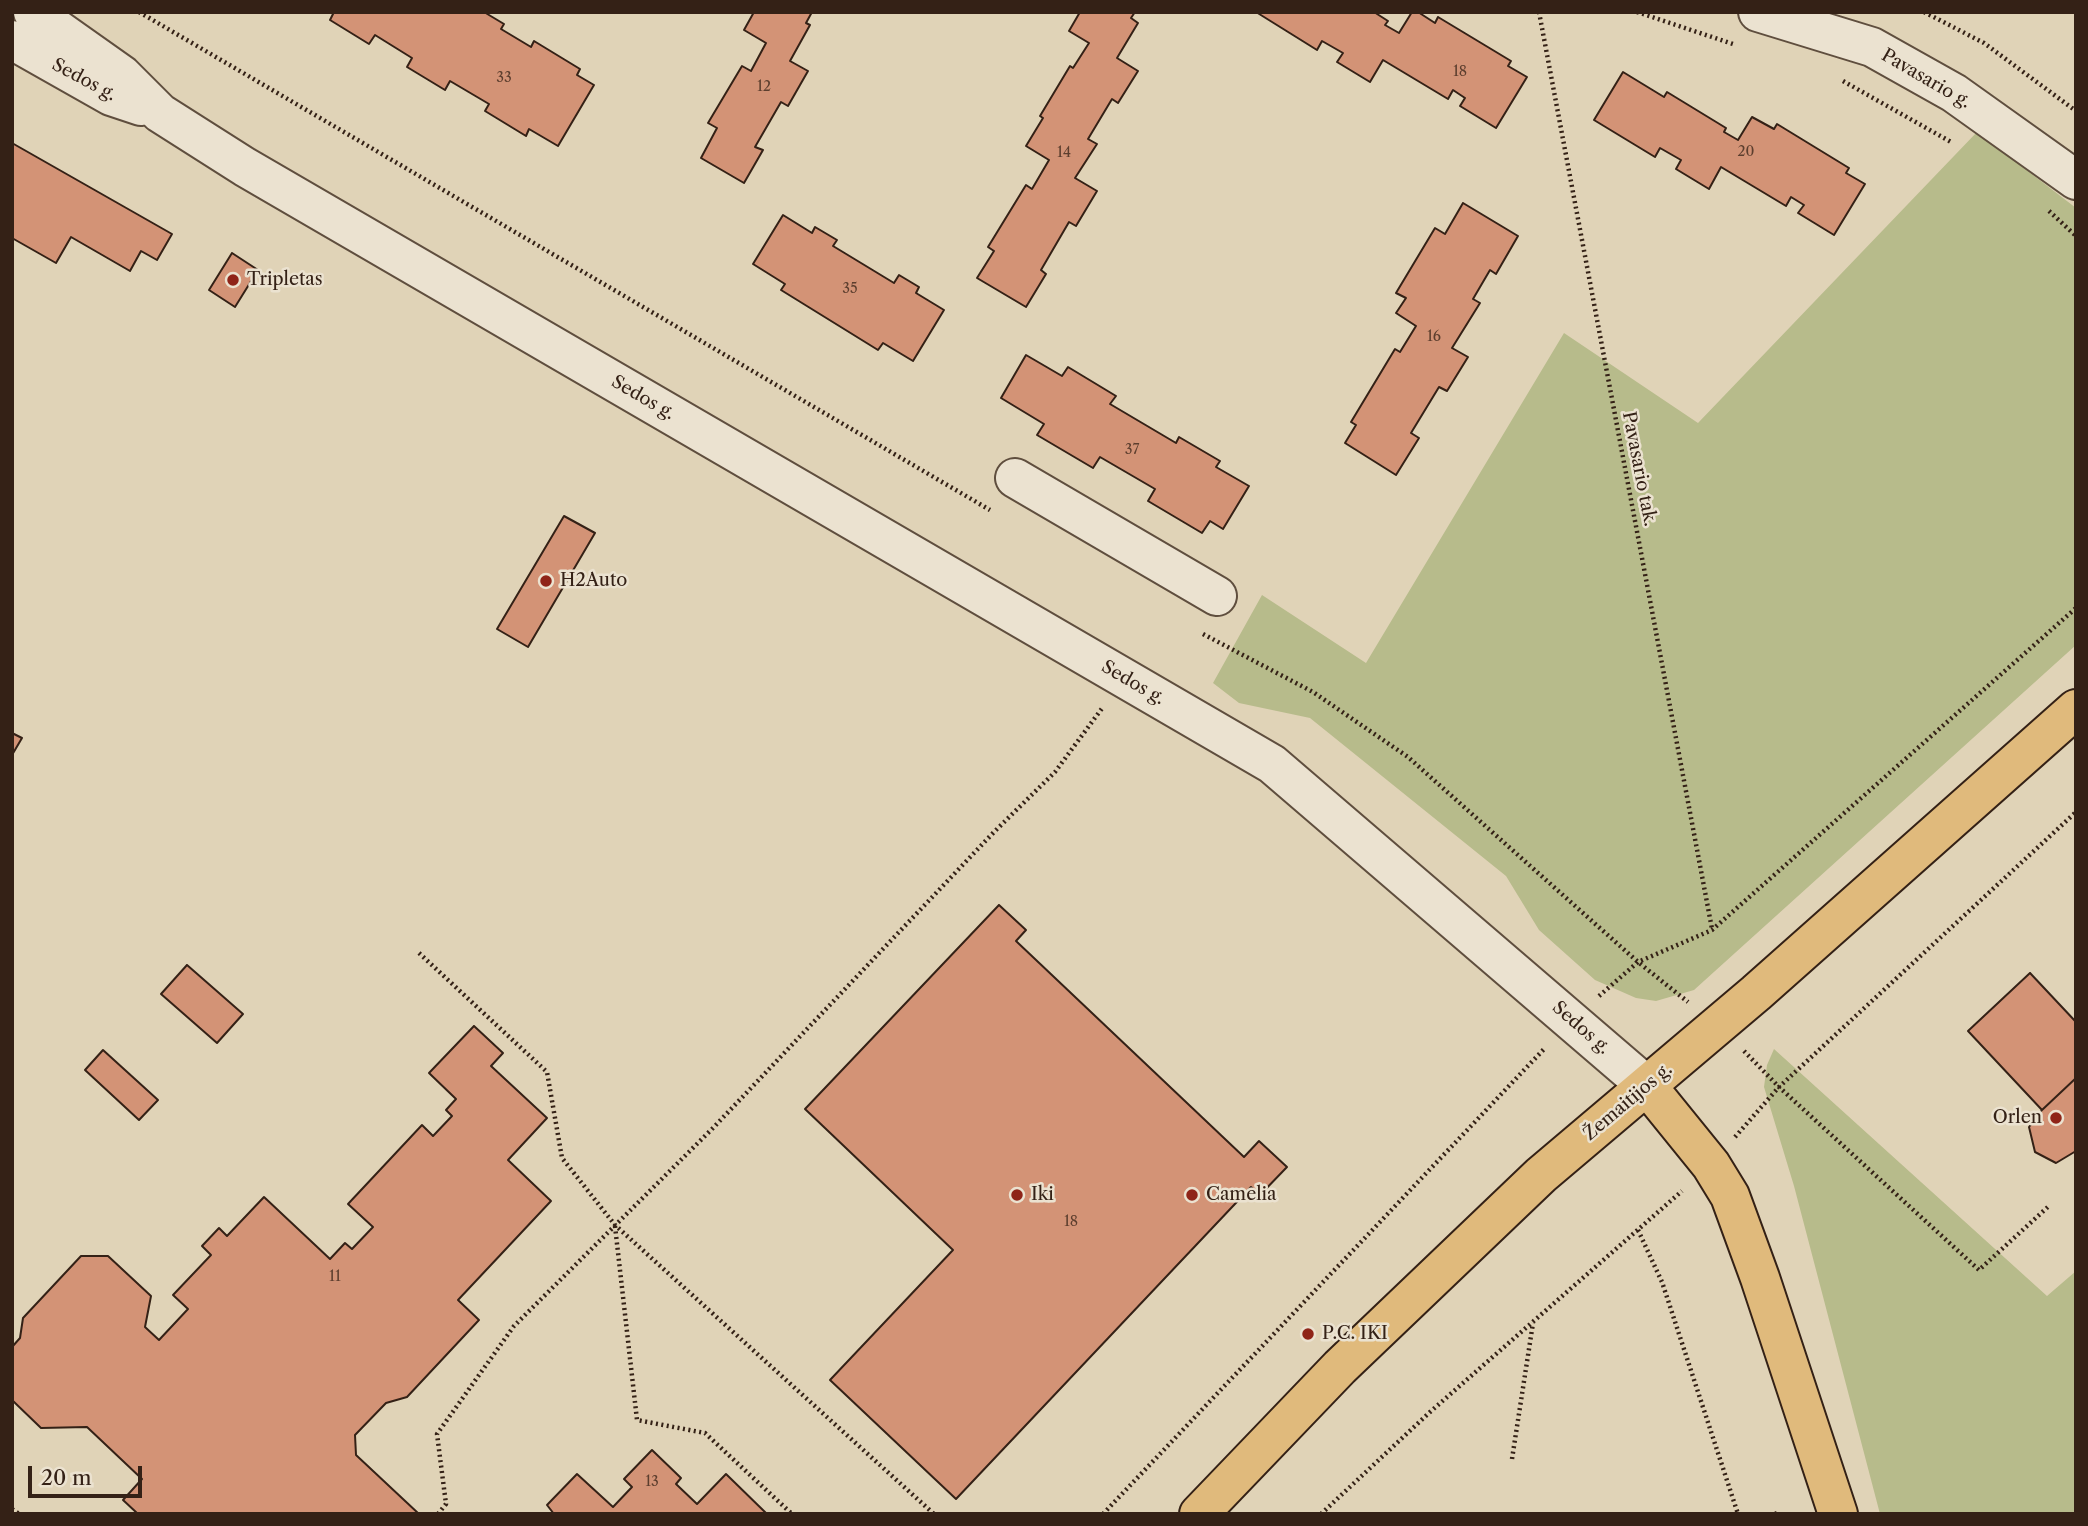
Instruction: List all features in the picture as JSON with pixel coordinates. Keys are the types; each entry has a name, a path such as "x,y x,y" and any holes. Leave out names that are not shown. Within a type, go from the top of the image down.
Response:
{"main road":[{"name":"Žemaitijos g.","path":"1199,1514 1350,1357 1541,1175 1718,1026 2076,709"},
{"name":"Sedos g.","path":"1647,1086 1712,1165 1730,1196 1838,1514"}],"street":[{"name":"Sedos g.","path":"33,12 122,75 160,113 245,167 1272,764 1647,1086"},
{"name":"Pavasario g.","path":"1758,12 1872,47 1954,93 2076,180"},
{"name":"Sedos g.","path":"12,40 111,96 160,113"},
{"path":"1015,478 1217,596"}],"path":[{"path":"139,12 993,511"},
{"name":"Pavasario tak.","path":"1539,12 1712,930"},
{"path":"1637,12 1737,45"},
{"path":"1924,12 1984,43 2076,111"},
{"path":"1838,78 1954,144"},
{"path":"2040,202 2076,236"},
{"path":"1103,1514 1572,1020 1638,962 1712,930 2076,608"},
{"path":"1197,631 1313,692 1408,757 1638,962 1718,1026 1779,1087 1979,1270 2050,1205"},
{"path":"438,1514 446,1504 437,1434 514,1326 714,1127 985,841 1055,772 1124,678"},
{"path":"1321,1514 1430,1412 1712,1165 1779,1087 2076,812"},
{"path":"419,953 547,1072 562,1158 615,1225 934,1514"},
{"path":"615,1225 636,1420 705,1433 792,1514"},
{"path":"1638,1230 1662,1282 1738,1514"},
{"path":"1513,1459 1533,1322"},
{"path":"12,1509 19,1514"}],"green space":[{"path":"1977,132 2076,208 2076,645 1694,990 1656,1001 1636,998 1595,980 1539,930 1506,876 1310,718 1239,703 1213,683 1262,595 1366,663 1564,333 1698,423"},
{"path":"1774,1049 2047,1296 2076,1271 2076,1514 1880,1514 1794,1186 1764,1087 1767,1065"}],"building":[{"path":"334,12 484,12 504,24 501,29 531,47 534,41 580,69 577,75 594,85 558,146 529,129 526,136 485,111 489,104 450,81 445,90 407,67 412,58 375,35 369,44 330,20"},
{"path":"754,12 812,12 806,23 810,25 790,61 808,71 788,106 781,102 755,147 763,150 744,183 701,158 717,128 708,123 742,66 751,71 766,43 744,30"},
{"path":"1080,12 1135,12 1131,18 1138,23 1117,58 1138,71 1118,103 1112,99 1088,139 1097,144 1075,178 1097,191 1076,226 1069,222 1041,270 1046,274 1026,307 977,278 994,251 988,247 1026,185 1032,189 1049,160 1026,146 1043,118 1040,116 1070,66 1073,68 1089,43 1069,31"},
{"path":"1256,12 1374,12 1388,21 1385,25 1399,33 1412,12 1418,12 1435,23 1438,17 1511,61 1508,66 1527,77 1496,128 1460,106 1465,98 1453,90 1448,99 1383,60 1370,82 1337,62 1343,53 1322,41 1317,50"},
{"path":"1623,72 1664,97 1667,92 1726,128 1724,132 1738,140 1752,117 1774,129 1777,124 1849,168 1846,173 1865,184 1834,235 1798,213 1804,205 1791,197 1786,206 1721,167 1709,189 1676,169 1681,160 1660,148 1655,157 1594,120"},
{"path":"12,143 172,234 157,260 141,251 130,271 71,237 56,263 12,238"},
{"path":"1463,203 1518,236 1496,274 1490,270 1473,299 1480,303 1452,348 1468,357 1447,391 1439,387 1411,433 1419,438 1396,475 1345,443 1356,425 1351,422 1395,349 1400,352 1416,326 1396,313 1406,298 1396,293 1435,228 1445,234"},
{"path":"783,215 812,233 815,227 837,240 833,246 894,283 899,275 919,287 916,293 944,310 913,361 883,343 878,350 781,290 785,284 753,264"},
{"name":"Tripletas","path":"232,253 258,270 235,307 209,290"},
{"path":"1026,355 1062,376 1068,367 1116,396 1110,404 1176,443 1179,437 1220,461 1216,467 1249,486 1223,529 1210,521 1202,533 1148,501 1155,489 1100,457 1093,468 1037,435 1044,424 1001,398"},
{"name":"H2Auto","path":"564,516 595,533 528,647 497,629"},
{"path":"12,733 22,738 12,755"},
{"path":"999,905 1026,930 1016,941 1244,1157 1259,1141 1287,1167 1260,1195 1251,1187 956,1499 830,1380 953,1250 805,1109"},
{"path":"187,965 243,1014 217,1043 161,994"},
{"path":"2030,973 2076,1022 2076,1078 2042,1110 1968,1031"},
{"path":"474,1026 503,1053 491,1066 547,1118 508,1160 551,1201 458,1300 479,1320 407,1397 386,1403 355,1435 356,1455 419,1514 138,1514 123,1500 142,1479 87,1427 41,1428 12,1400 12,1347 20,1338 23,1318 81,1256 108,1256 151,1296 145,1327 159,1340 188,1309 173,1295 211,1255 202,1246 219,1228 227,1236 264,1197 330,1259 345,1243 352,1249 373,1227 348,1204 422,1125 433,1136 452,1116 446,1110 456,1099 429,1073"},
{"path":"103,1050 158,1100 139,1120 85,1070"},
{"name":"Orlen","path":"2076,1078 2076,1151 2056,1163 2035,1152 2029,1127 2042,1110"},
{"path":"652,1450 681,1478 676,1484 697,1504 726,1474 767,1514 554,1514 547,1505 577,1474 613,1507 632,1487 624,1479"}],"place":[{"name":"Tripletas","path":"233,280"},
{"name":"H2Auto","path":"546,581"},
{"name":"Orlen","path":"2056,1118"},
{"name":"Iki","path":"1017,1195"},
{"name":"Camelia","path":"1192,1195"},
{"name":"P.C. IKI","path":"1308,1334"}]}
